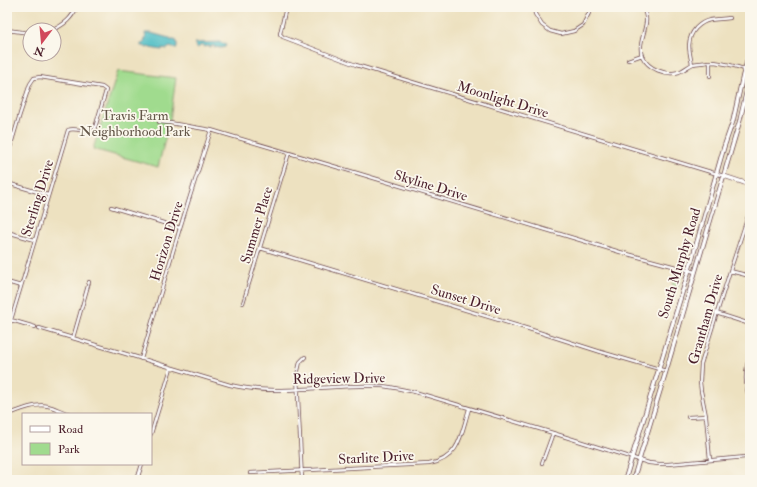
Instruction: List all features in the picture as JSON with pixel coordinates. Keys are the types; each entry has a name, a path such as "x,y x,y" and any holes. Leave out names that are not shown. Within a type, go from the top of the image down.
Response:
{"main road":[{"name":"South Murphy Road","path":"625,480 733,121 750,52"},
{"path":"745,69 750,71"},
{"name":"South Murphy Road","path":"633,480 724,176 740,120 750,76"},
{"path":"724,176 750,186"}],"street":[{"path":"62,26 72,16 77,7"},
{"name":"Moonlight Drive","path":"286,7 280,34 283,37 313,49 356,65 724,176"},
{"path":"445,7 458,10 470,7"},
{"path":"534,7 535,14 542,25 550,31 561,34 574,32 583,25 592,7"},
{"path":"643,7 646,15 646,21 642,41 642,55 647,63 658,70 666,73 673,73 681,71 692,64 710,62 727,64 745,69"},
{"path":"692,64 689,44 693,31 703,22 730,18"},
{"path":"7,30 22,32"},
{"path":"628,60 642,55"},
{"path":"710,62 710,76"},
{"name":"Sterling Drive","path":"7,327 11,320 68,130 94,131 106,90 102,87 34,78 30,84 14,135"},
{"name":"Skyline Drive","path":"160,122 170,122 210,130 620,252 695,272"},
{"name":"Horizon Drive","path":"141,359 210,130"},
{"path":"7,133 14,135 7,158"},
{"name":"Summer Place","path":"243,303 288,153"},
{"path":"7,183 48,195"},
{"path":"111,207 180,228"},
{"name":"Grantham Drive","path":"710,460 700,373 704,353 716,313 750,210"},
{"path":"744,228 750,229"},
{"path":"7,232 35,240"},
{"name":"Sunset Drive","path":"260,248 666,371"},
{"path":"730,271 750,276"},
{"path":"7,282 21,286"},
{"path":"73,338 89,282"},
{"path":"716,313 750,324"},
{"path":"11,320 35,327"},
{"name":"Ridgeview Drive","path":"39,328 171,368 245,388 298,389 384,386 415,392 649,463 659,464 750,456"},
{"path":"750,354 745,381 750,403"},
{"path":"302,480 297,375 300,362 305,357"},
{"path":"152,431 171,368"},
{"path":"7,415 40,405 52,407 67,413"},
{"name":"Starlite Drive","path":"250,473 436,463 447,458 457,448 469,409"},
{"path":"688,417 706,416"},
{"path":"542,463 553,433"},
{"path":"137,480 142,465"}],"green space":[{"name":"Travis Farm Neighborhood Park","path":"118,71 176,78 170,120 158,167 93,149"},
{"path":"677,270 683,272 678,287 672,285"}],"water":[{"path":"145,33 151,33 169,38 170,40 176,40 177,48 162,48 162,50 141,46 146,39"},
{"path":"220,42 226,45 225,47 214,47 213,45 211,47 205,47 202,45 197,48 195,43"}]}
